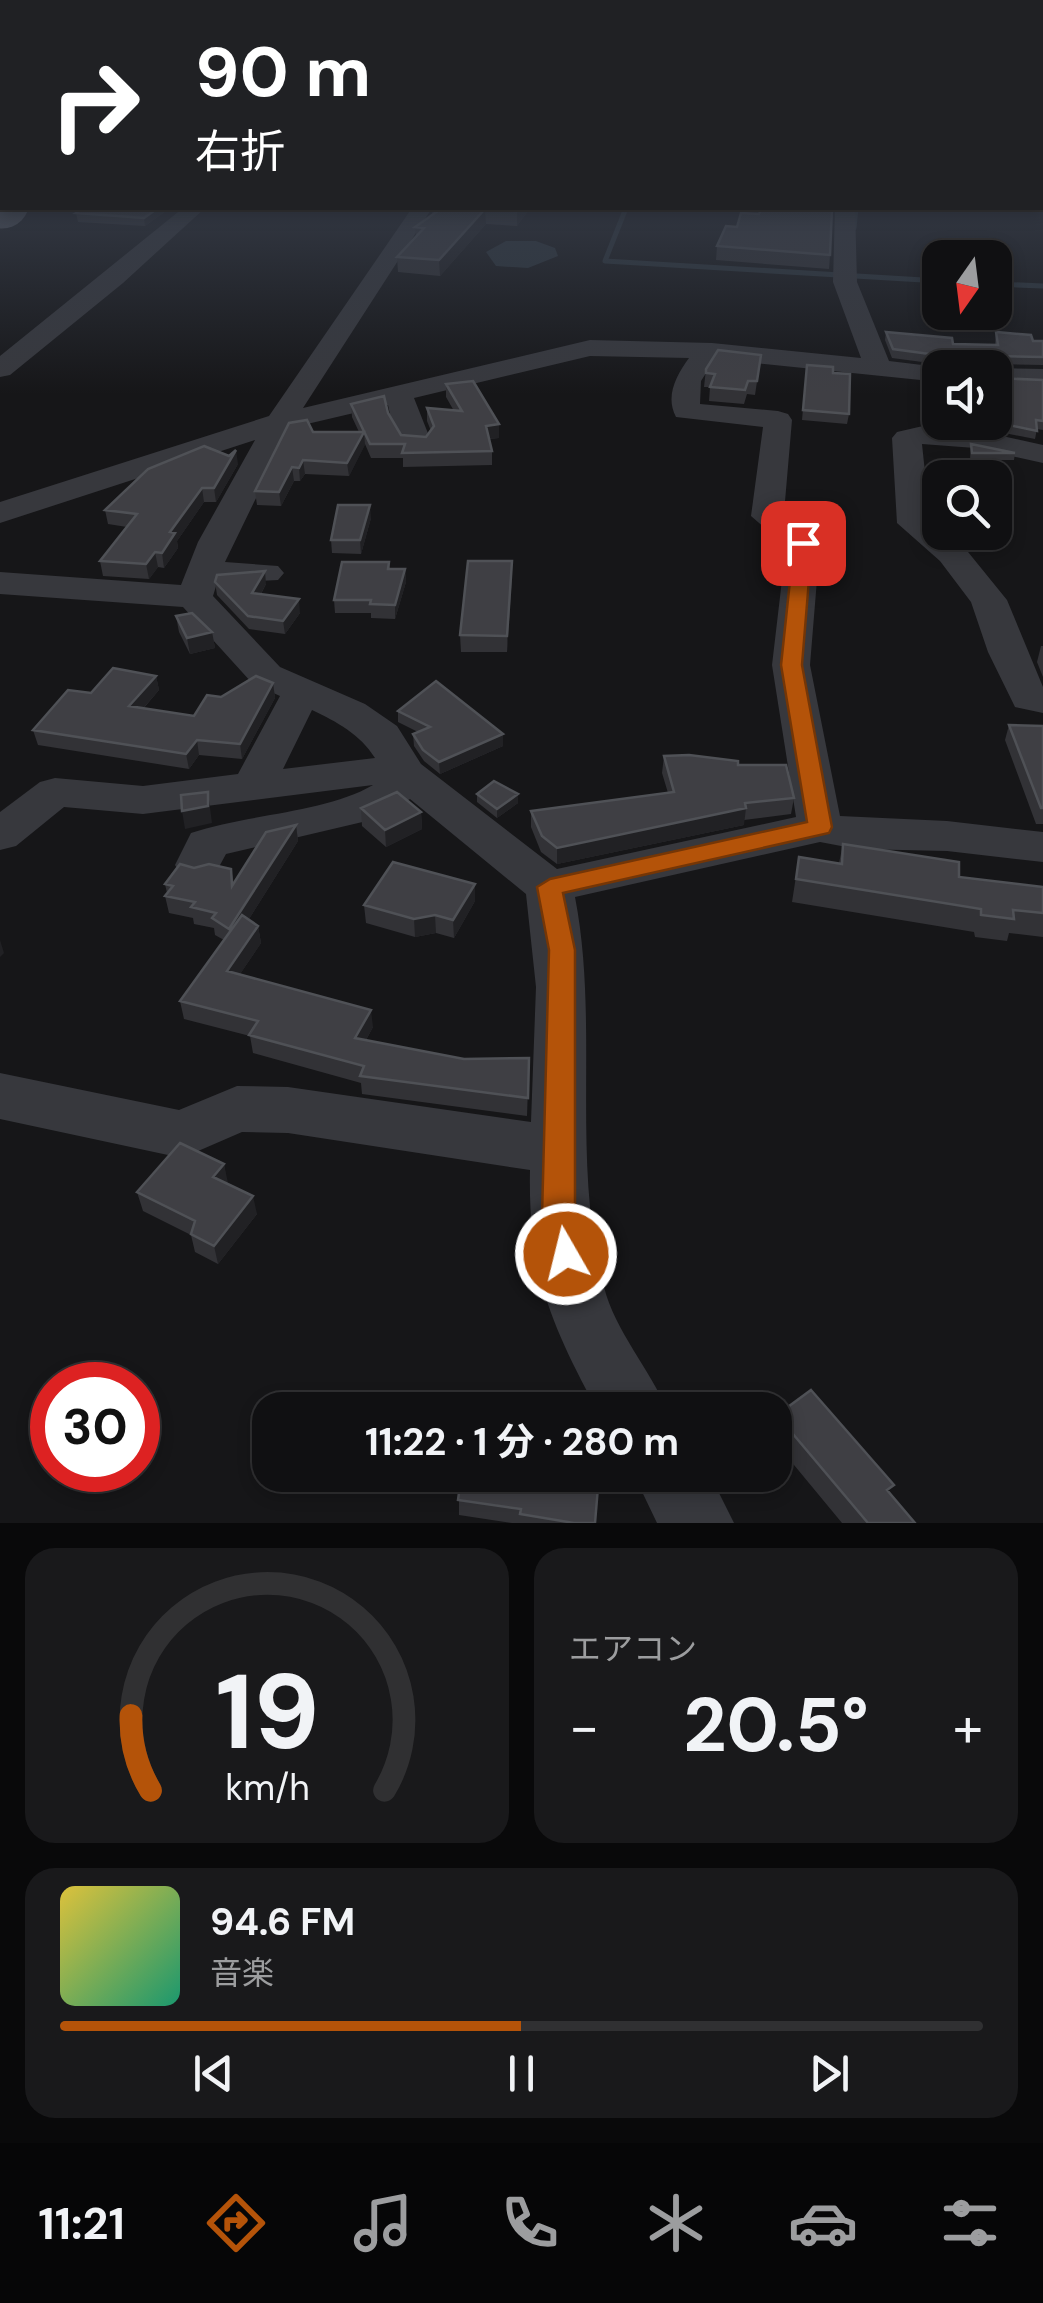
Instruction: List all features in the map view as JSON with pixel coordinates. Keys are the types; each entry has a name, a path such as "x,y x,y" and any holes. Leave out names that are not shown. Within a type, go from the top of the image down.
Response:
{"street":[{"path":"0,370 144,252"},
{"path":"198,584 278,422 392,252"},
{"path":"845,252 845,282 879,369"},
{"path":"0,514 278,422 590,348 707,351 922,373"},
{"path":"707,351 687,381 686,411 778,420 766,516 803,543 792,665 820,827"},
{"path":"1012,377 1043,378"},
{"path":"399,394 406,424 416,441"},
{"path":"1043,454 921,434 907,438 914,523 952,554 989,600 1007,652 1030,699 1043,701"},
{"path":"0,584 198,584 266,574"},
{"path":"198,584 266,675 351,713 382,735 402,771 550,887 562,950 558,1216 573,1292 625,1392"},
{"path":"254,787 271,747 303,691"},
{"path":"0,835 55,792 93,781 143,800 402,771"},
{"path":"198,866 207,844 232,833 342,814 391,794 402,771"},
{"path":"550,887 820,827 857,834 947,836 1043,847"},
{"path":"0,1096 182,1134 237,1109 288,1110 558,1150"},
{"path":"679,1492 698,1523"}],"shaded area":[{"path":"486,252 557,252 558,256 528,268 496,266"}],"building":[{"path":"402,252 446,252 439,260 397,257"},
{"path":"886,332 952,338 953,344 998,345 996,332 1031,335 1033,341 1043,341 1043,357 1012,356 1012,350 922,353 893,349"},
{"path":"718,350 761,355 757,381 748,381 745,390 710,387 715,374 706,373 706,369"},
{"path":"807,365 833,367 833,373 850,374 849,414 803,410"},
{"path":"1012,379 1043,380 1043,421 1036,420 1037,431 1012,426"},
{"path":"473,381 499,424 486,426 492,451 402,453 405,444 370,444 351,404 384,396 388,413 401,435 426,437 434,426 427,408 462,411 446,384"},
{"path":"307,420 313,432 364,432 347,463 303,460 299,468 292,467 279,492 255,491 289,423"},
{"path":"971,444 1015,453 972,453"},
{"path":"204,446 229,456 236,450 214,488 202,488 170,532 175,533 162,553 155,552 146,564 100,561 137,514 105,510 148,469"},
{"path":"338,505 370,505 360,540 331,540"},
{"path":"468,561 512,561 507,636 460,635"},
{"path":"342,562 389,562 388,569 405,569 395,605 370,604 371,600 334,600"},
{"path":"265,571 252,593 299,599 283,621 248,616 215,582 217,575"},
{"path":"192,613 212,632 187,638 176,616"},
{"path":"113,668 156,676 129,706 194,716 207,695 221,697 256,676 273,683 240,744 197,740 186,754 33,730 68,690 91,693"},
{"path":"436,681 503,734 439,762 423,750 413,734 430,727 398,711"},
{"path":"1009,725 1043,726 1043,808 1041,808"},
{"path":"664,756 738,761 738,765 786,765 794,798 745,803 746,808 557,848 542,836 531,811 674,792"},
{"path":"494,781 518,794 497,809 477,794"},
{"path":"208,792 208,806 182,811 181,795"},
{"path":"397,792 421,812 385,830 361,808"},
{"path":"296,825 229,929 212,918 216,913 191,907 195,902 165,896 173,886 165,884 180,864 231,869 232,886 266,832"},
{"path":"843,844 959,862 959,877 1043,887 1043,913 1013,910 1014,919 981,915 981,909 796,879 799,857 842,864"},
{"path":"393,862 475,884 453,920 435,915 414,919 364,905"},
{"path":"242,915 258,926 227,971 371,1010 355,1038 464,1059 529,1058 528,1098 360,1076 364,1066 249,1035 258,1021 180,1001"},
{"path":"180,1143 224,1164 213,1177 253,1196 214,1246 191,1234 195,1221 137,1192"},
{"path":"811,1390 894,1485 887,1490 915,1523 868,1523 792,1433 792,1404"},
{"path":"459,1492 598,1492 595,1523 520,1514 521,1509 458,1500"}],"waterway":[{"path":"609,252 605,261 922,280"},
{"path":"1012,285 1043,286"}],"route":[{"path":"566,1254 558,1216 562,950 550,887 820,827 792,665 803,543"}]}
